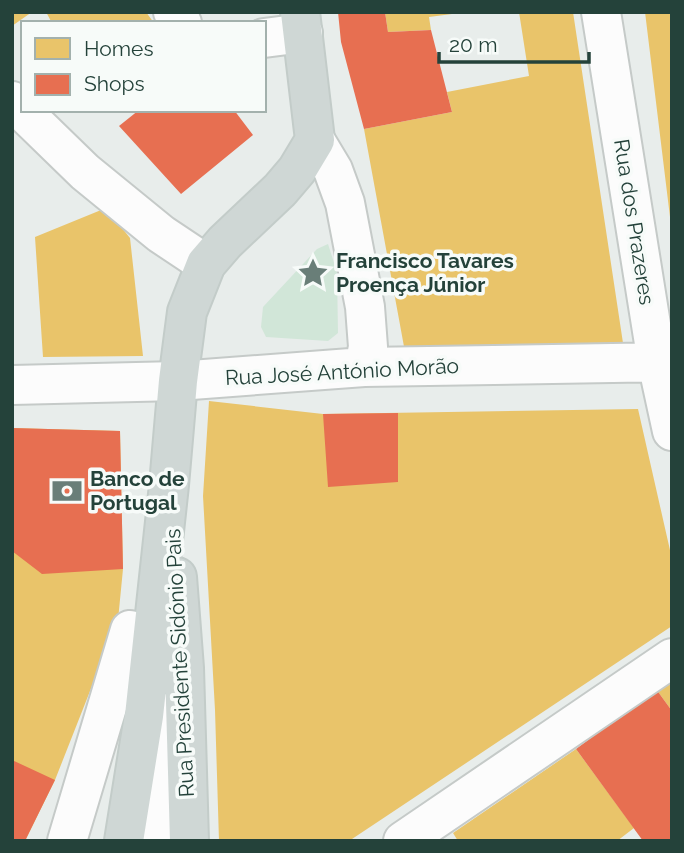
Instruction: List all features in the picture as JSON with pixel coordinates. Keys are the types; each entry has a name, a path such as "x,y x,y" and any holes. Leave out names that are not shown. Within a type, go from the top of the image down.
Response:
{"main road":[{"path":"124,841 144,716 187,312 206,264 225,242 280,190 297,170 315,140 302,22"},
{"name":"Rua Presidente Sidónio Pais","path":"169,485 184,668 188,841"}],"street":[{"name":"Rua dos Prazeres","path":"601,12 664,362 672,431"},
{"path":"266,37 302,22"},
{"path":"23,112 85,172 161,234 206,264"},
{"path":"315,140 333,170 345,203 365,307 368,347 363,367"},
{"name":"Rua José António Morão","path":"12,386 178,381 363,367 664,362"},
{"path":"158,589 172,656 173,701 159,841"},
{"path":"67,841 130,630"},
{"path":"403,841 672,658"}],"green space":[{"path":"328,244 337,272 338,333 328,341 266,337 261,327 263,307 317,249"}],"building: Homes":[{"path":"12,12 32,12 12,26"},
{"path":"46,12 146,12 153,21 51,21"},
{"path":"385,12 452,14 429,17 431,30 388,32"},
{"path":"519,12 573,12 623,343 405,352 364,129 452,112 447,92 529,76"},
{"path":"645,12 672,12 672,217 670,217"},
{"path":"106,208 130,238 143,356 43,357 35,237"},
{"path":"209,401 323,414 638,409 672,559 672,626 349,841 219,841 203,496"},
{"path":"12,428 120,431 123,569 118,620 55,780 25,841 12,841"},
{"path":"672,677 672,711 656,689"},
{"path":"576,749 634,828 617,841 458,841 453,833"}],"building: Shops":[{"path":"338,12 385,12 388,32 431,30 452,112 364,129 341,42"},
{"path":"136,112 236,112 253,135 181,194 119,126"},
{"path":"398,413 398,482 328,487 323,414"},
{"name":"Banco de Portugal","path":"12,428 120,431 123,569 42,574 12,551"},
{"path":"656,689 672,711 672,841 643,841 576,749"},
{"path":"12,760 55,780 25,841 12,841"}],"place":[{"name":"Francisco Tavares Proença Júnior","path":"313,273"},
{"name":"Banco de Portugal","path":"67,491"}]}
